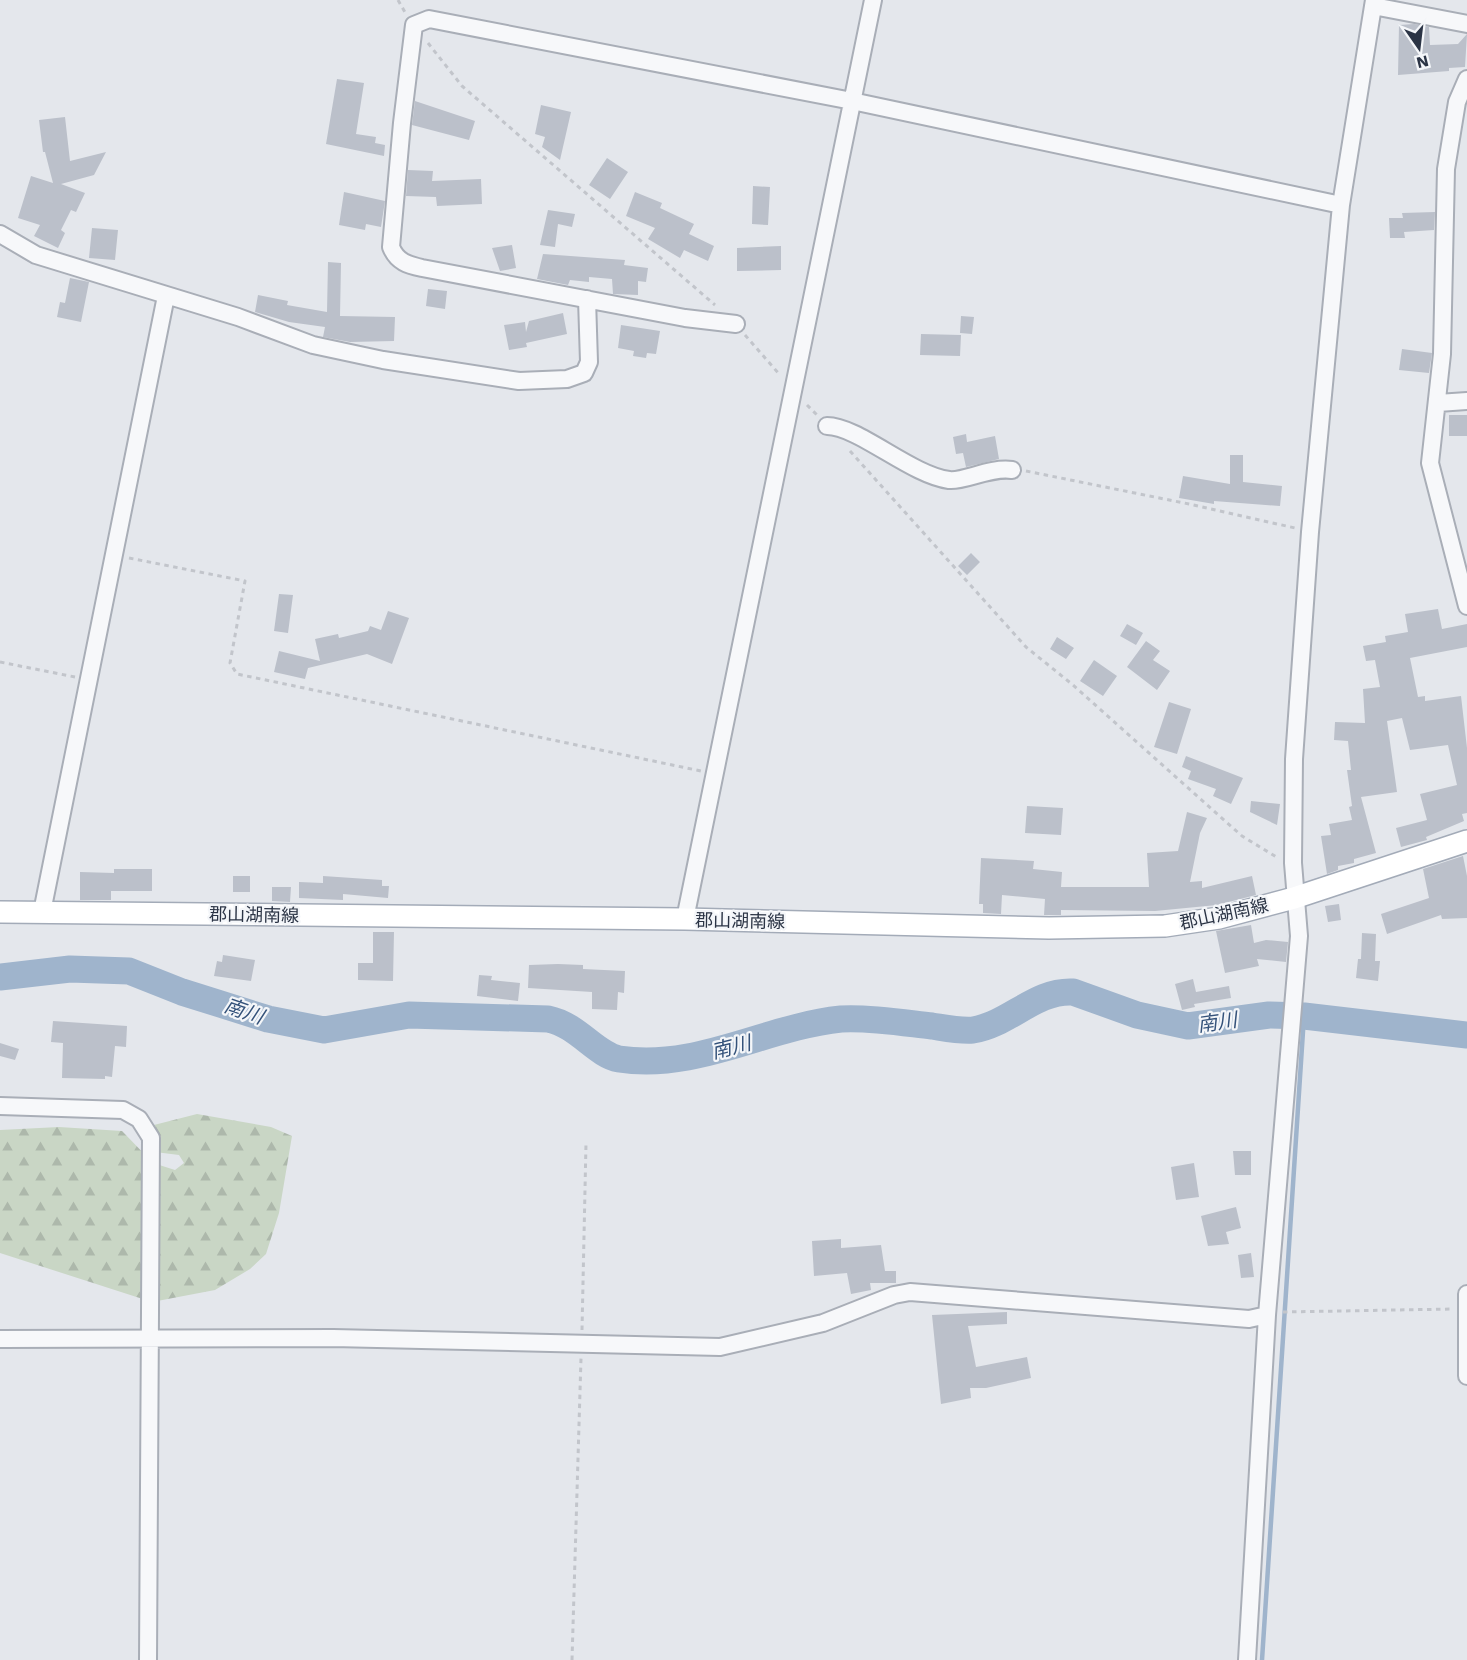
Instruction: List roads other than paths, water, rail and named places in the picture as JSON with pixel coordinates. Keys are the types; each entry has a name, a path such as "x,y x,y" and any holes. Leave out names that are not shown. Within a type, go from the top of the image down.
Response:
{"main road":[{"name":"郡山湖南線","path":"0,912 685,919 1049,928 1165,926 1219,918 1294,898 1467,841"}],"street":[{"path":"685,919 873,0"},
{"path":"1246,1660 1267,1315 1299,936 1294,898 1294,759 1310,532 1341,205 1373,3 1467,24"},
{"path":"736,324 685,318 411,266 397,258 391,247 402,123 414,25 429,19 852,101 1341,205"},
{"path":"1467,79 1457,102 1446,169 1445,290 1430,463 1467,606"},
{"path":"0,234 36,255 238,317 313,345 383,360 535,382 567,380 584,373 589,362 586,299"},
{"path":"42,912 166,296"},
{"path":"1437,403 1467,401"},
{"path":"827,426 840,429 909,465 950,480 993,469 1012,470"},
{"path":"0,1106 123,1110 139,1119 149,1131 151,1340 148,1660"},
{"path":"0,1339 333,1338 720,1347 823,1323 894,1295 910,1292 1249,1319 1267,1315"},
{"path":"1466,1301 1467,1376"}],"waterway":[{"name":"南川","path":"0,977 70,969 129,971 182,992 268,1019 324,1030 409,1015 548,1019 569,1027 602,1052 611,1056 619,1059 648,1061 703,1054 785,1030 841,1019 875,1020 973,1030 986,1027 1047,996 1073,992 1137,1015 1188,1026 1269,1015 1304,1016 1467,1035"},
{"path":"1262,1660 1304,1016"}]}
